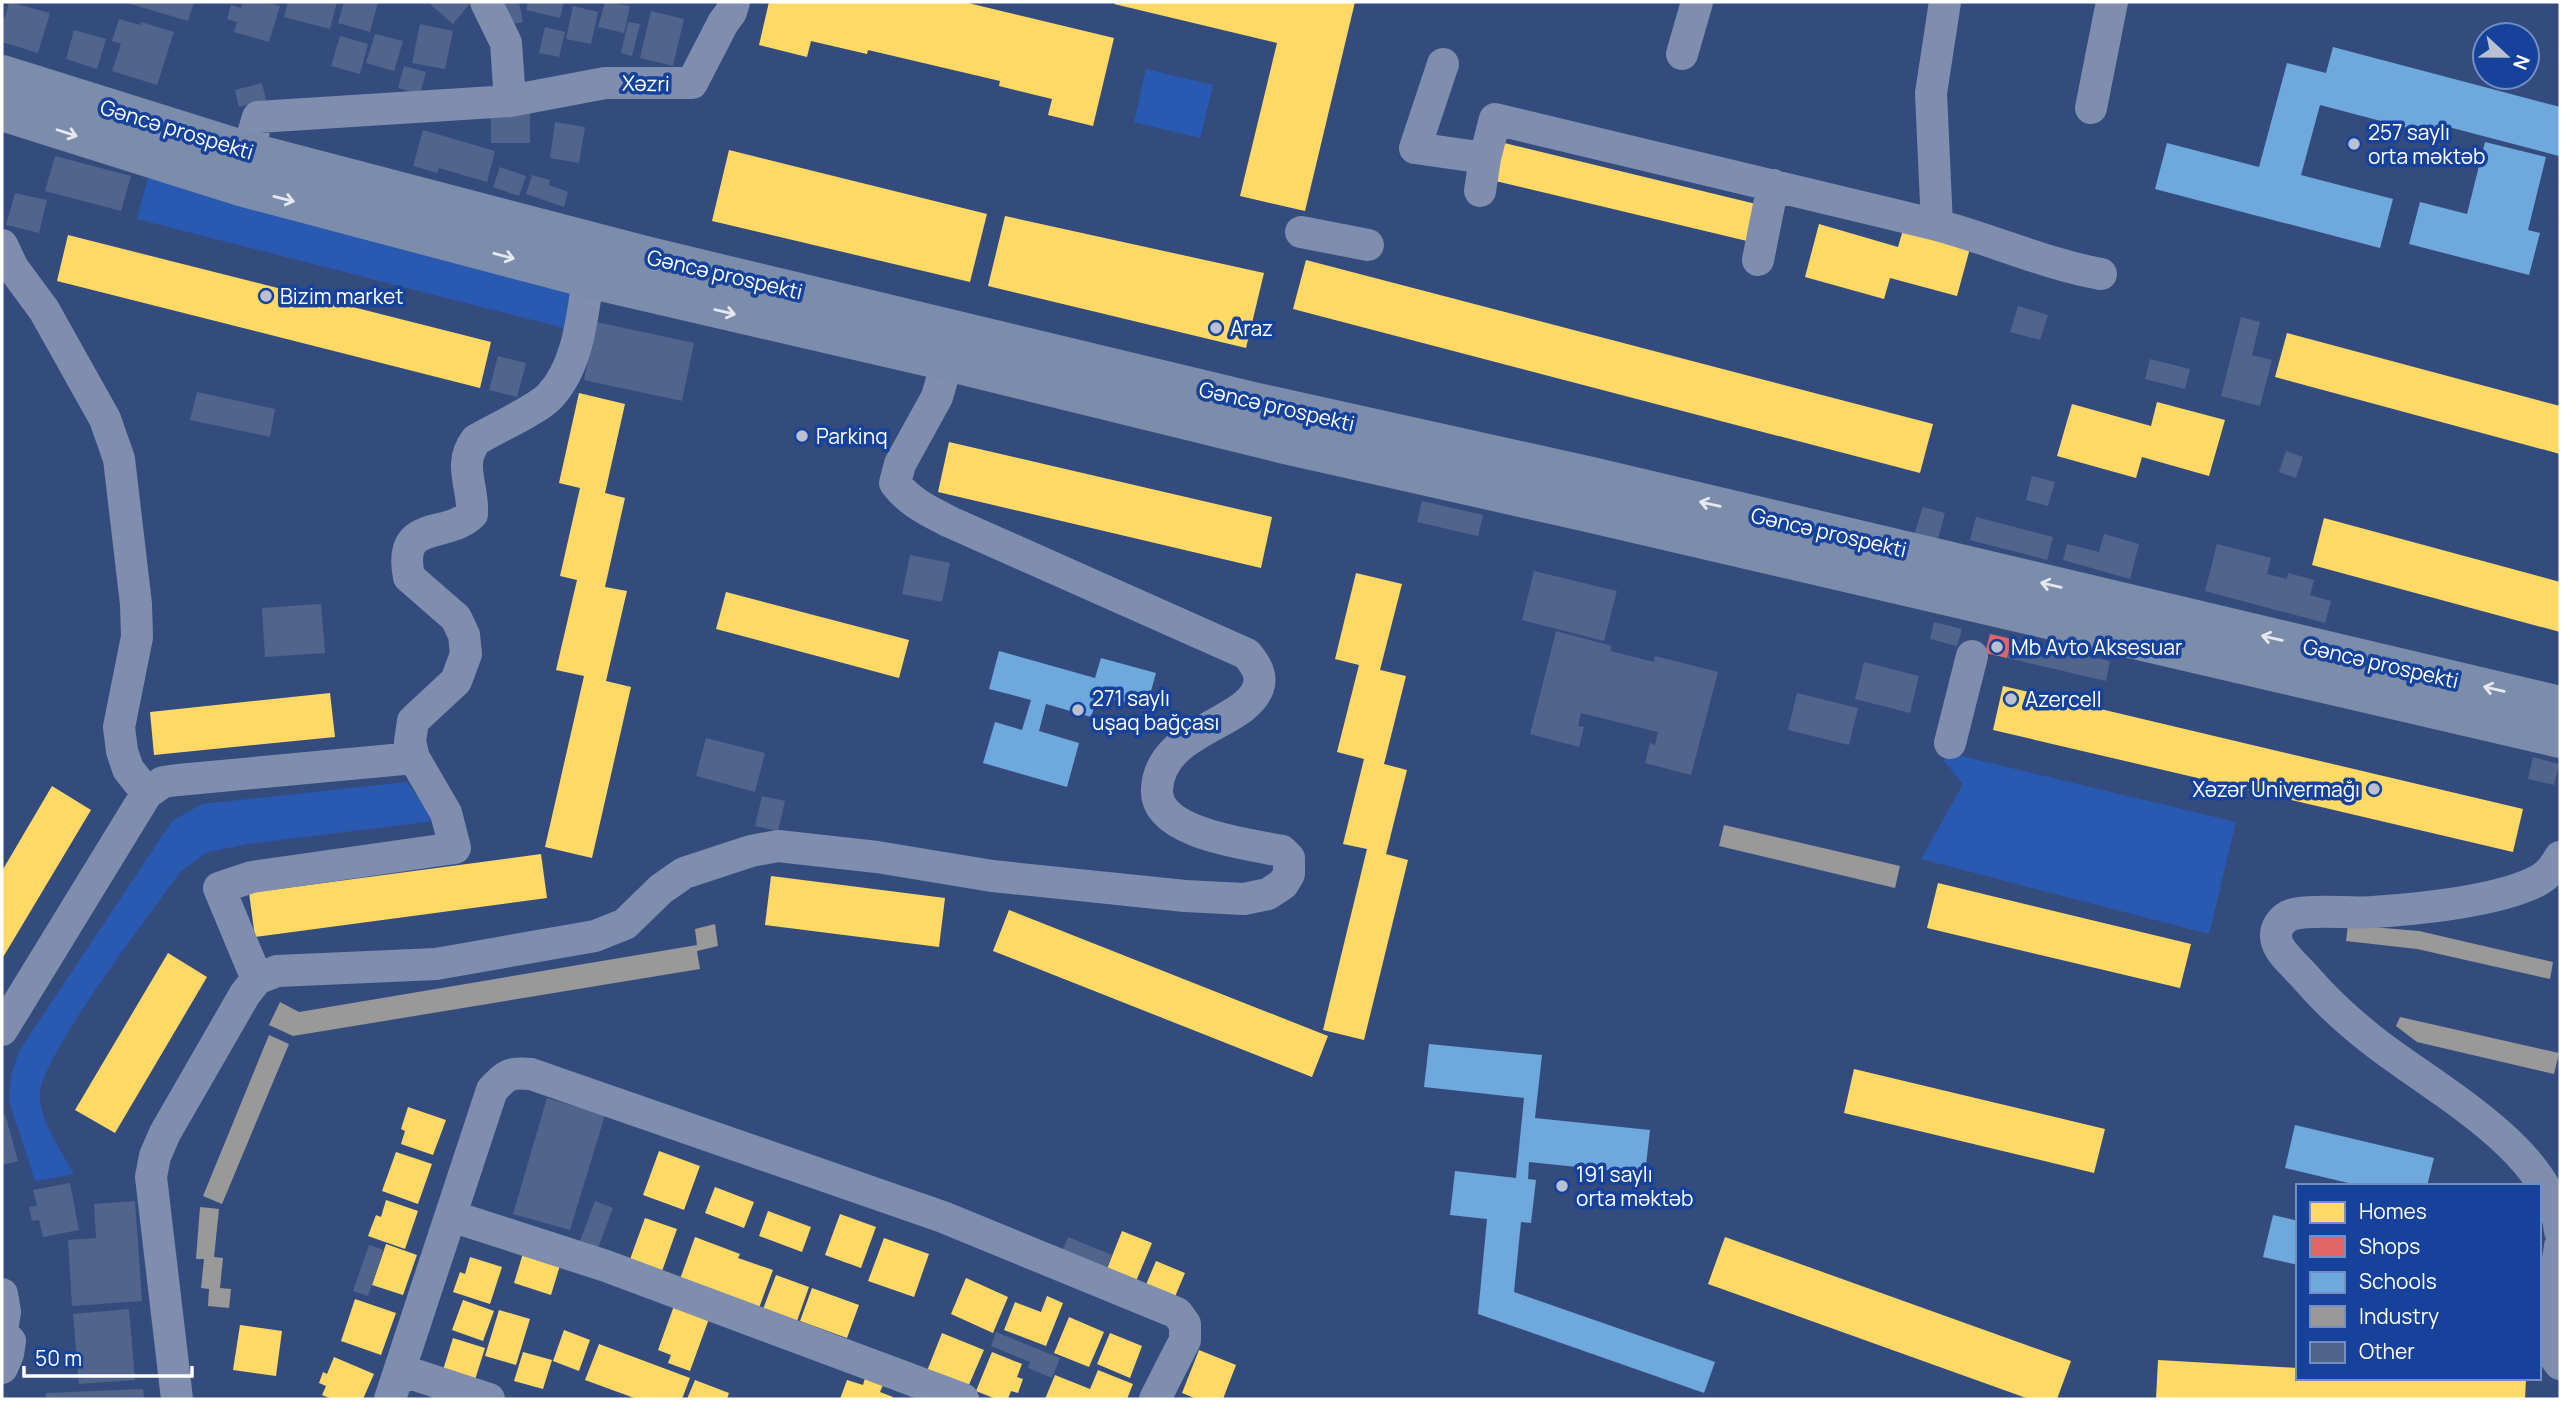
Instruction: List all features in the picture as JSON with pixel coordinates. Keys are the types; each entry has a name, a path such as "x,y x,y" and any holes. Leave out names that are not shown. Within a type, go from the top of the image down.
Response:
{"main road":[{"name":"Gəncə prospekti","path":"2,74 248,151 588,279 947,362 1290,428 1605,479 2560,705"},
{"name":"Gəncə prospekti","path":"5,119 240,187 386,205 656,257 1290,428 1596,515 2560,739"}],"street":[{"path":"248,151 258,117 510,101 506,43 486,2"},
{"name":"Xəzri","path":"510,101 605,83 692,83 734,2"},
{"path":"1682,54 1697,2"},
{"path":"1937,225 1931,93 1945,2"},
{"path":"2091,108 2112,2"},
{"path":"1443,64 1415,148 1485,158"},
{"path":"1480,191 1495,119 1937,225 1978,236 2066,268 2101,274"},
{"path":"1758,260 1773,185"},
{"path":"1301,232 1368,245"},
{"path":"2,244 13,268 44,310 105,419 119,459 136,604 137,637 119,727 128,769 147,793"},
{"path":"257,979 219,888 252,877 455,848 446,813 414,758 410,742 413,721 456,681 466,654 464,635 456,618 409,577 407,554 412,542 428,531 465,521 472,514 466,460 469,449 476,440 550,397 564,374 576,344 588,279"},
{"path":"177,1399 152,1197 151,1177 155,1156 165,1133 238,1006 257,979 277,971 436,964 595,936 625,924 661,890 684,873 751,851 778,846 877,857 992,876 1185,896 1244,899 1268,894 1283,884 1289,874 1289,858 1282,851 1193,831 1175,822 1162,809 1156,797 1157,778 1164,762 1201,730 1251,701 1258,689 1260,678 1256,665 1247,654 950,522 916,504 903,494 895,483 900,464 937,397 947,362"},
{"path":"1950,743 1972,656"},
{"path":"2,1030 147,793 163,782 414,758"},
{"path":"2560,857 2540,880 2510,891 2434,906 2373,912 2294,914 2279,923 2276,932 2277,942 2282,950 2326,998 2373,1041 2458,1100 2536,1173 2550,1193 2560,1231"},
{"path":"489,1399 395,1385 492,1090 513,1072 531,1074 943,1217 1177,1313 1185,1324 1185,1340 1155,1399"},
{"path":"451,1216 606,1266 963,1399"},
{"path":"2560,1246 2544,1313 2544,1335 2560,1364"},
{"path":"2,1294 5,1312 2,1331 10,1341 2,1368"}],"shaded area":[{"path":"1146,69 1213,85 1200,138 1134,122"},
{"path":"148,177 573,287 564,328 137,219"},
{"path":"1957,755 2236,822 2209,934 1921,859 1963,784 1943,760"},
{"path":"407,782 435,821 247,844 208,852 181,871 76,1019 44,1078 40,1096 44,1117 74,1174 35,1181 9,1101 11,1075 19,1051 172,821 202,804"}],"building: Homes":[{"path":"769,2 964,2 1114,38 1093,126 1048,115 1052,99 999,86 1000,81 868,50 867,54 811,41 807,57 759,45"},
{"path":"1355,2 1305,211 1240,196 1277,43 1114,4"},
{"path":"1496,141 1756,204 1747,241 1487,179"},
{"path":"729,150 987,214 970,282 712,221"},
{"path":"1005,216 1264,273 1246,348 988,286"},
{"path":"1905,223 1972,241 1957,296 1890,278 1884,299 1805,277 1819,224 1898,247"},
{"path":"68,235 491,342 480,388 57,281"},
{"path":"1306,260 1933,424 1920,473 1293,309"},
{"path":"2287,333 2560,406 2560,454 2275,377"},
{"path":"579,393 625,404 605,493 625,498 605,587 627,591 606,681 631,687 592,858 545,847 584,676 556,670 577,580 560,576 580,488 559,483"},
{"path":"2157,402 2225,420 2209,476 2142,457 2136,478 2057,456 2072,404 2151,426"},
{"path":"949,442 1272,517 1261,568 938,492"},
{"path":"2324,518 2560,582 2560,632 2312,565"},
{"path":"1356,573 1402,584 1380,670 1406,676 1384,764 1407,770 1386,854 1408,860 1364,1040 1323,1030 1367,849 1343,844 1364,759 1337,752 1359,665 1335,659"},
{"path":"726,592 909,640 899,678 716,629"},
{"path":"2003,686 2523,809 2513,852 1993,730"},
{"path":"330,693 335,737 154,755 150,712"},
{"path":"52,786 91,810 2,959 2,871"},
{"path":"541,854 547,898 255,937 249,893"},
{"path":"771,876 945,898 939,947 765,925"},
{"path":"1938,883 2191,944 2180,988 1927,928"},
{"path":"1009,910 1328,1036 1312,1077 993,951"},
{"path":"168,953 207,977 115,1133 75,1110"},
{"path":"1854,1069 2105,1129 2094,1173 1844,1113"},
{"path":"408,1107 446,1120 433,1155 401,1144 405,1131 401,1129"},
{"path":"659,1151 700,1166 684,1210 643,1195"},
{"path":"396,1152 432,1164 418,1204 382,1191"},
{"path":"715,1187 754,1202 744,1228 705,1213"},
{"path":"386,1200 418,1211 405,1249 368,1236 376,1215 381,1217"},
{"path":"768,1211 811,1227 802,1252 759,1236"},
{"path":"840,1214 876,1227 861,1268 825,1255"},
{"path":"645,1218 677,1229 661,1274 629,1262"},
{"path":"1122,1231 1152,1243 1134,1286 1105,1274"},
{"path":"695,1237 740,1254 738,1258 773,1270 759,1308 680,1279"},
{"path":"1725,1237 2071,1361 2057,1399 2029,1399 1708,1284"},
{"path":"884,1238 929,1254 914,1297 868,1281"},
{"path":"386,1244 417,1255 403,1295 372,1285"},
{"path":"524,1250 561,1262 551,1295 514,1283"},
{"path":"470,1257 502,1267 490,1304 453,1292 460,1272 465,1274"},
{"path":"1156,1261 1185,1273 1174,1299 1145,1287"},
{"path":"776,1275 809,1287 797,1321 763,1309"},
{"path":"966,1278 1008,1297 993,1333 951,1314"},
{"path":"812,1288 859,1305 847,1338 800,1321"},
{"path":"1047,1296 1063,1303 1046,1346 1004,1330 1015,1302 1041,1312"},
{"path":"355,1299 396,1313 381,1355 341,1341"},
{"path":"463,1300 494,1311 483,1341 452,1330"},
{"path":"675,1303 710,1316 690,1371 668,1363 671,1355 658,1350"},
{"path":"499,1310 530,1319 516,1365 485,1356"},
{"path":"1069,1317 1104,1332 1089,1367 1054,1353"},
{"path":"240,1325 282,1331 276,1376 233,1370"},
{"path":"564,1330 590,1340 579,1371 553,1361"},
{"path":"942,1333 984,1350 968,1387 927,1371"},
{"path":"1110,1333 1142,1346 1130,1378 1097,1364"},
{"path":"453,1338 485,1348 474,1383 442,1373"},
{"path":"599,1344 690,1378 682,1399 637,1399 585,1380"},
{"path":"1199,1350 1236,1365 1223,1399 1197,1399 1182,1393"},
{"path":"523,1352 552,1360 543,1389 514,1381"},
{"path":"992,1352 1022,1364 1017,1377 1023,1379 1018,1393 1011,1391 1008,1399 996,1399 976,1391"},
{"path":"334,1357 374,1374 363,1399 332,1399 322,1395 326,1386 319,1383 323,1372 327,1374"},
{"path":"2158,1360 2296,1368 2296,1380 2526,1380 2525,1399 2156,1399"},
{"path":"1098,1370 1133,1384 1127,1399 1045,1399 1055,1375 1090,1389"},
{"path":"865,1378 883,1385 880,1392 893,1399 840,1399 847,1380 863,1385"},
{"path":"695,1380 729,1393 727,1399 687,1399"}],"building: Shops":[{"path":"1990,634 2012,639 2007,658 1985,653"}],"building: Schools":[{"path":"2333,47 2471,83 2471,91 2499,91 2560,107 2559,156 2441,125 2438,136 2320,105 2301,175 2393,199 2380,248 2155,189 2167,143 2259,167 2287,63 2326,73"},
{"path":"2485,142 2546,157 2528,230 2540,233 2529,275 2409,244 2420,202 2467,214"},
{"path":"999,651 1095,678 1101,658 1156,673 1146,709 1098,695 1091,717 1046,704 1039,731 1079,743 1067,787 983,763 995,722 1022,730 1031,700 989,689"},
{"path":"1429,1044 1542,1055 1535,1118 1650,1130 1645,1174 1529,1162 1528,1179 1536,1180 1531,1223 1521,1222 1514,1292 1715,1362 1704,1393 1478,1314 1487,1219 1450,1215 1455,1171 1516,1178 1524,1098 1424,1087"},
{"path":"2295,1125 2434,1158 2428,1184 2353,1184 2285,1168"},
{"path":"2273,1215 2296,1221 2296,1265 2263,1257"}],"building: Industry":[{"path":"1724,825 1900,866 1895,888 1719,846"},
{"path":"715,924 718,946 697,951 700,969 293,1036 269,1025 280,1002 299,1012 697,945 695,929"},
{"path":"2348,925 2419,931 2553,962 2550,979 2417,949 2346,941"},
{"path":"2400,1017 2559,1053 2554,1074 2417,1042 2396,1026"},
{"path":"269,1035 289,1044 222,1204 203,1196"},
{"path":"200,1207 219,1209 214,1257 223,1258 220,1288 231,1289 229,1308 208,1306 209,1289 201,1288 204,1259 196,1259"}],"building: Other":[{"path":"9,2 50,13 38,53 2,42 2,17 5,18"},
{"path":"124,2 194,2 188,21"},
{"path":"242,2 266,2 280,6 269,42 234,32 237,22 227,19 231,5 241,8"},
{"path":"288,2 337,2 330,29 284,17"},
{"path":"344,2 378,2 370,32 338,23"},
{"path":"471,2 453,24 430,4"},
{"path":"501,2 519,2 523,22 506,25"},
{"path":"528,2 564,2 560,18 526,10"},
{"path":"605,2 630,6 624,33 598,27"},
{"path":"573,6 598,12 591,44 566,39"},
{"path":"651,11 684,19 673,66 640,58"},
{"path":"119,19 140,25 141,22 174,32 157,85 112,71 121,44 112,41"},
{"path":"628,22 640,24 632,56 621,53"},
{"path":"420,24 453,31 445,69 412,63"},
{"path":"545,27 565,32 559,57 539,53"},
{"path":"74,30 106,39 97,69 66,59"},
{"path":"375,34 403,41 394,71 366,63"},
{"path":"340,36 368,44 360,74 331,66"},
{"path":"404,66 426,72 420,94 398,88"},
{"path":"262,83 266,100 239,107 235,90"},
{"path":"491,111 530,111 530,143 491,143"},
{"path":"555,122 585,127 579,163 550,158"},
{"path":"423,130 495,151 487,182 439,168 437,173 413,166"},
{"path":"55,156 131,176 121,211 45,191"},
{"path":"500,167 526,176 519,196 493,187"},
{"path":"532,175 550,180 549,185 568,192 564,207 526,194"},
{"path":"15,193 47,200 39,233 6,225"},
{"path":"2018,306 2048,315 2040,340 2010,332"},
{"path":"2241,317 2260,322 2252,355 2272,360 2260,406 2221,396"},
{"path":"596,322 694,343 682,401 584,380"},
{"path":"498,356 526,363 517,397 489,390"},
{"path":"2150,359 2190,369 2185,389 2145,379"},
{"path":"197,392 275,409 270,437 190,420"},
{"path":"2286,451 2303,457 2296,478 2279,472"},
{"path":"2032,476 2055,482 2048,506 2026,500"},
{"path":"1422,501 1483,515 1478,536 1417,522"},
{"path":"1923,507 1945,513 1937,542 1914,535"},
{"path":"1976,517 2053,537 2047,560 1970,540"},
{"path":"2104,534 2139,544 2130,579 2063,560 2067,544 2099,552"},
{"path":"2217,544 2271,558 2267,574 2287,579 2288,573 2314,580 2310,595 2331,601 2325,623 2205,591"},
{"path":"910,555 950,563 942,602 902,594"},
{"path":"1534,571 1617,591 1604,641 1522,620"},
{"path":"321,604 325,653 265,657 262,608"},
{"path":"1934,622 1962,629 1957,646 1930,639"},
{"path":"1556,631 1612,646 1610,651 1654,662 1655,656 1718,672 1691,775 1645,763 1650,743 1655,745 1658,732 1581,713 1578,726 1584,727 1579,747 1530,734"},
{"path":"2012,639 2110,661 2106,681 2007,658"},
{"path":"1864,662 1919,676 1910,713 1855,699"},
{"path":"1797,693 1858,708 1849,745 1788,730"},
{"path":"706,738 765,753 755,792 696,776"},
{"path":"2533,757 2559,764 2554,785 2528,779"},
{"path":"762,796 785,801 778,831 755,826"},
{"path":"547,1098 605,1115 570,1230 513,1214"},
{"path":"5,1114 18,1161 2,1165 2,1115"},
{"path":"70,1183 79,1230 43,1237 39,1220 32,1221 29,1207 37,1206 33,1190"},
{"path":"135,1201 142,1301 72,1306 68,1240 96,1238 94,1204"},
{"path":"595,1201 613,1208 598,1248 580,1241"},
{"path":"1068,1237 1112,1255 1105,1274 1060,1256"},
{"path":"369,1245 384,1250 368,1296 353,1291"},
{"path":"129,1309 135,1380 79,1384 73,1314"},
{"path":"996,1332 1060,1358 1052,1378 1028,1368 1030,1362 991,1346"},
{"path":"143,1389 144,1399 46,1399 46,1393"}],"place":[{"name":"257 saylı orta məktəb","path":"2354,144"},
{"name":"Bizim market","path":"266,296"},
{"name":"Araz","path":"1216,328"},
{"name":"Parkinq","path":"802,436"},
{"name":"Mb Avto Aksesuar","path":"1997,647"},
{"name":"Azercell","path":"2011,699"},
{"name":"271 saylı uşaq bağçası","path":"1078,710"},
{"name":"Xəzər Univermağı","path":"2374,789"},
{"name":"191 saylı orta məktəb","path":"1562,1186"}]}
